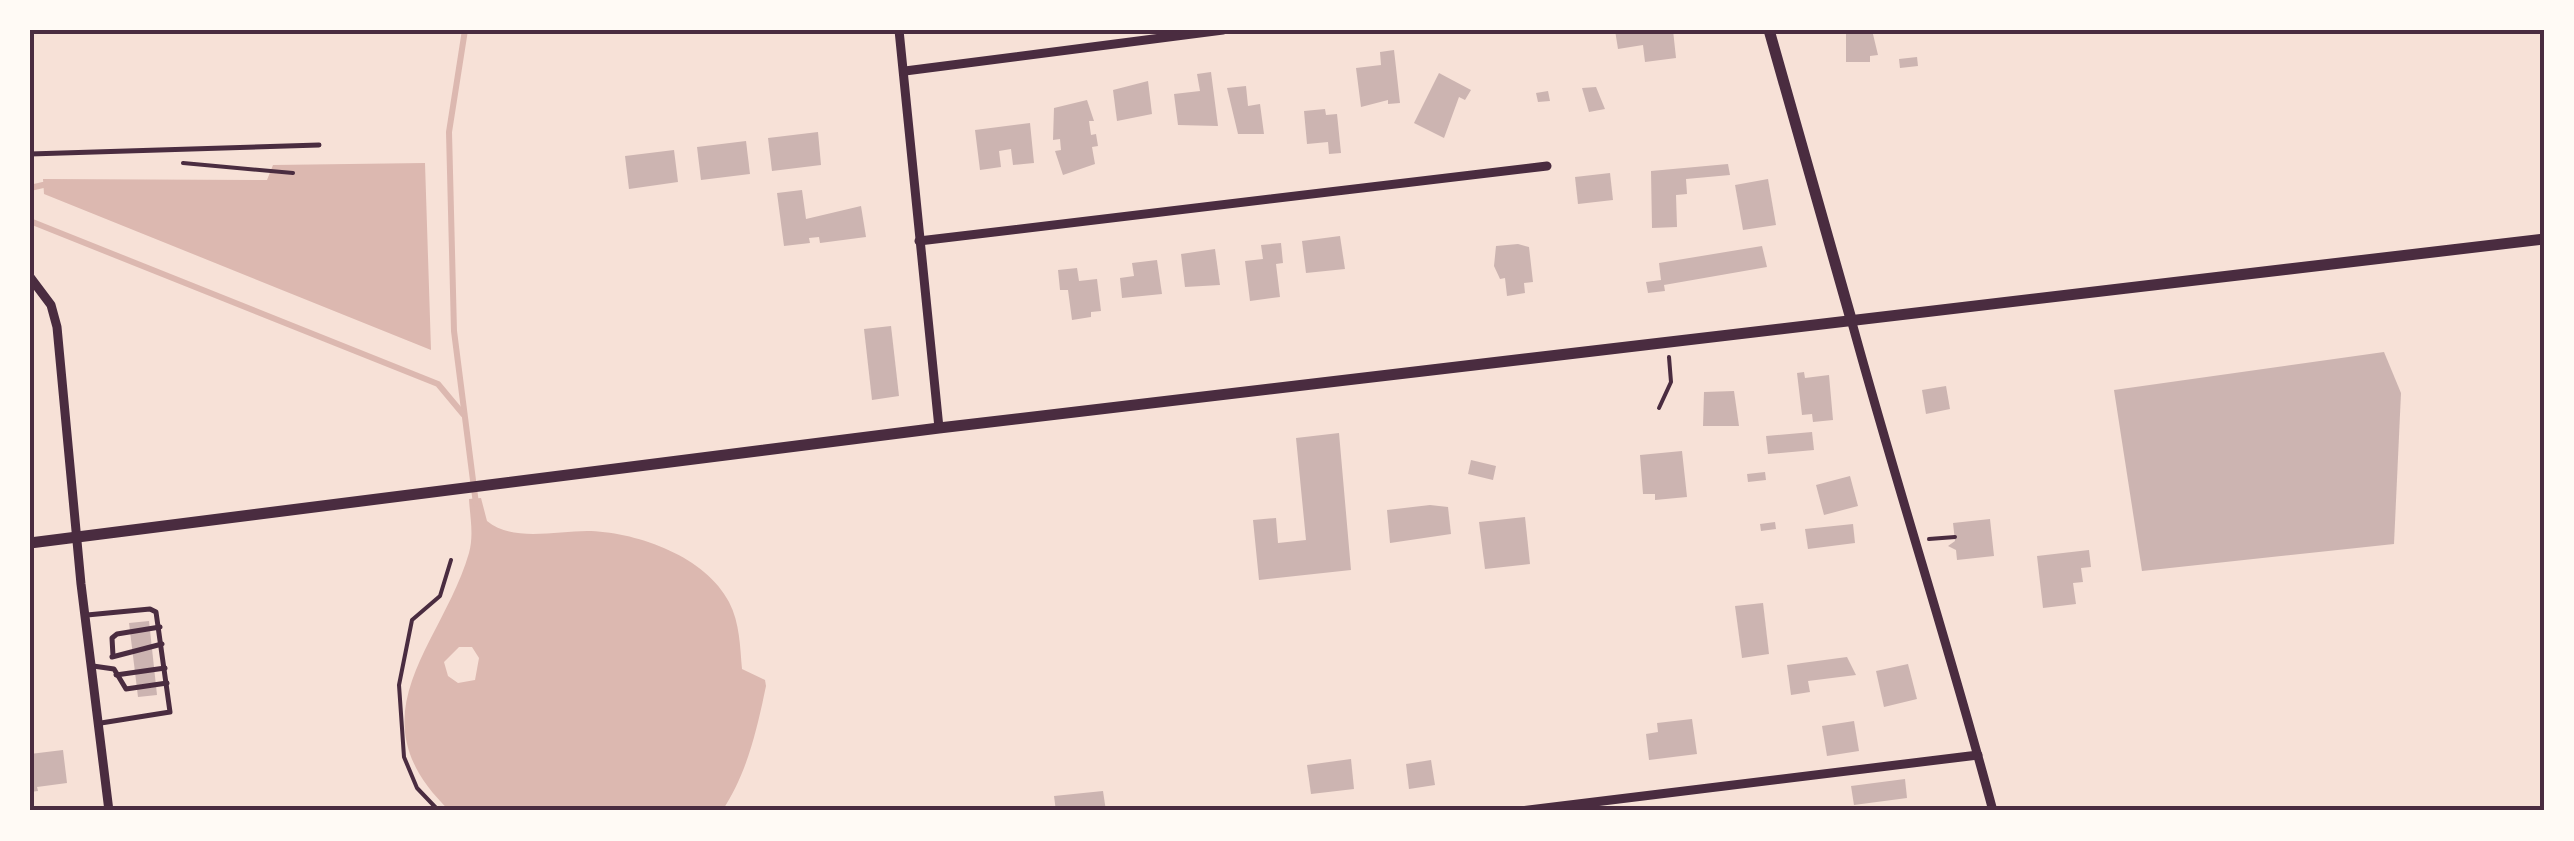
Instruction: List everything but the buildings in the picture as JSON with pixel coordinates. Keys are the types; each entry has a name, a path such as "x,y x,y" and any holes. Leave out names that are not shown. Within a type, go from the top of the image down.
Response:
{"street":[{"path":"899,30 940,428"},
{"path":"905,71 1224,30"},
{"path":"1768,30 1992,811"},
{"path":"919,241 1547,166"},
{"path":"30,544 940,428 2544,239"},
{"path":"30,276 50,305 57,327 84,616 109,811"},
{"path":"1521,811 1978,755"}],"lane":[{"path":"30,154 320,145"},
{"path":"84,616 150,609 156,612 160,626 168,716 98,724"},
{"path":"108,666 112,638 117,634 160,626"},
{"path":"112,656 162,644"},
{"path":"90,666 108,666 126,689 167,683"},
{"path":"116,675 165,668"}],"path":[{"path":"174,161 294,173"},
{"path":"1659,408 1672,378 1669,352"},
{"path":"1915,541 1954,537"},
{"path":"438,811 417,788 404,757 399,685 412,620 440,596 452,560"}],"shaded area":[{"path":"425,163 431,350 44,194 43,179 267,180 273,165"},
{"path":"481,498 487,521 510,532 591,531 650,542 688,560 718,586 735,618 742,669 765,680 766,686 745,767 722,811 450,811 421,776 407,744 405,712 412,681 469,553 469,499","holes":["459,647 472,647 479,658 475,680 458,683 448,676 444,662"]}],"waterway":[{"path":"465,30 449,132 454,331 476,504"},
{"path":"30,188 43,185"},
{"path":"30,221 438,384 463,414"}]}
